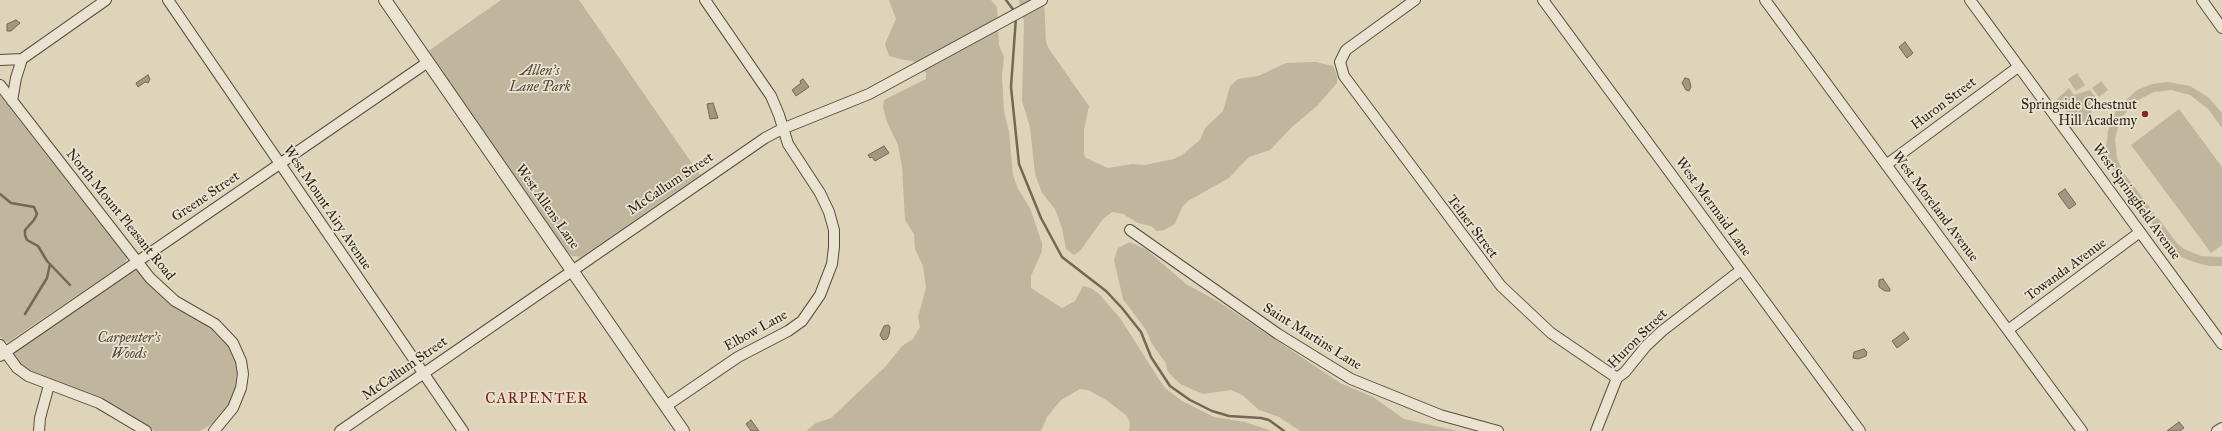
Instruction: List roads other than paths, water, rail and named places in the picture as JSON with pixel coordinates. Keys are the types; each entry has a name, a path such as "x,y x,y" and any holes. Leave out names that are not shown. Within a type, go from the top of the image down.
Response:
{"street":[{"path":"0,60 22,59 106,0"},
{"name":"West Mount Airy Avenue","path":"168,0 463,431"},
{"name":"West Allens Lane","path":"386,0 683,431"},
{"name":"Elbow Lane","path":"666,406 738,356 796,326 812,308 825,283 834,254 832,220 824,201 788,144 776,107 765,86 705,0"},
{"name":"McCallum Street","path":"340,431 750,147 782,129 869,94 1042,0"},
{"name":"Telner Street","path":"1415,0 1346,50 1340,62 1344,76 1500,286 1551,333 1617,378"},
{"name":"West Mermaid Lane","path":"1544,0 1860,431"},
{"name":"West Moreland Avenue","path":"1765,0 2082,431"},
{"name":"West Springfield Avenue","path":"1970,0 2222,344"},
{"path":"2202,0 2222,28"},
{"path":"12,101 16,78 22,59"},
{"name":"Greene Street","path":"2,351 136,262 428,62"},
{"name":"Huron Street","path":"1886,165 2018,67"},
{"name":"North Mount Pleasant Road","path":"0,85 136,262 168,296 220,328 237,349 242,368 241,388 233,408 215,431"},
{"name":"Saint Martins Lane","path":"1130,230 1278,334 1351,379 1440,415 1498,431"},
{"name":"Towanda Avenue","path":"2008,330 2140,232"},
{"name":"Huron Street","path":"1596,431 1617,378 1625,372 1646,346 1662,331 1741,270"},
{"path":"2,351 22,372 49,385 99,403 146,431"},
{"path":"38,431 49,385"},
{"path":"2217,431 2222,428"}],"waterway":[{"path":"1006,0 1015,12"},
{"path":"1016,17 1011,87 1019,164 1041,218 1062,257 1106,291 1122,308 1141,332 1151,357 1170,386 1190,400 1212,411 1229,416 1269,420 1284,431"},
{"path":"0,194 11,203 34,207 37,214 25,230 27,240 38,246 47,261 70,285"},
{"path":"25,314 47,278 50,264"}],"place":[{"name":"Springside Chestnut Hill Academy","path":"2145,114"}],"district":[{"name":"CARPENTER","path":"537,399"}],"park label":[{"name":"Allen's Lane Park","path":"540,80"},
{"name":"Carpenter's Woods","path":"129,348"}]}
